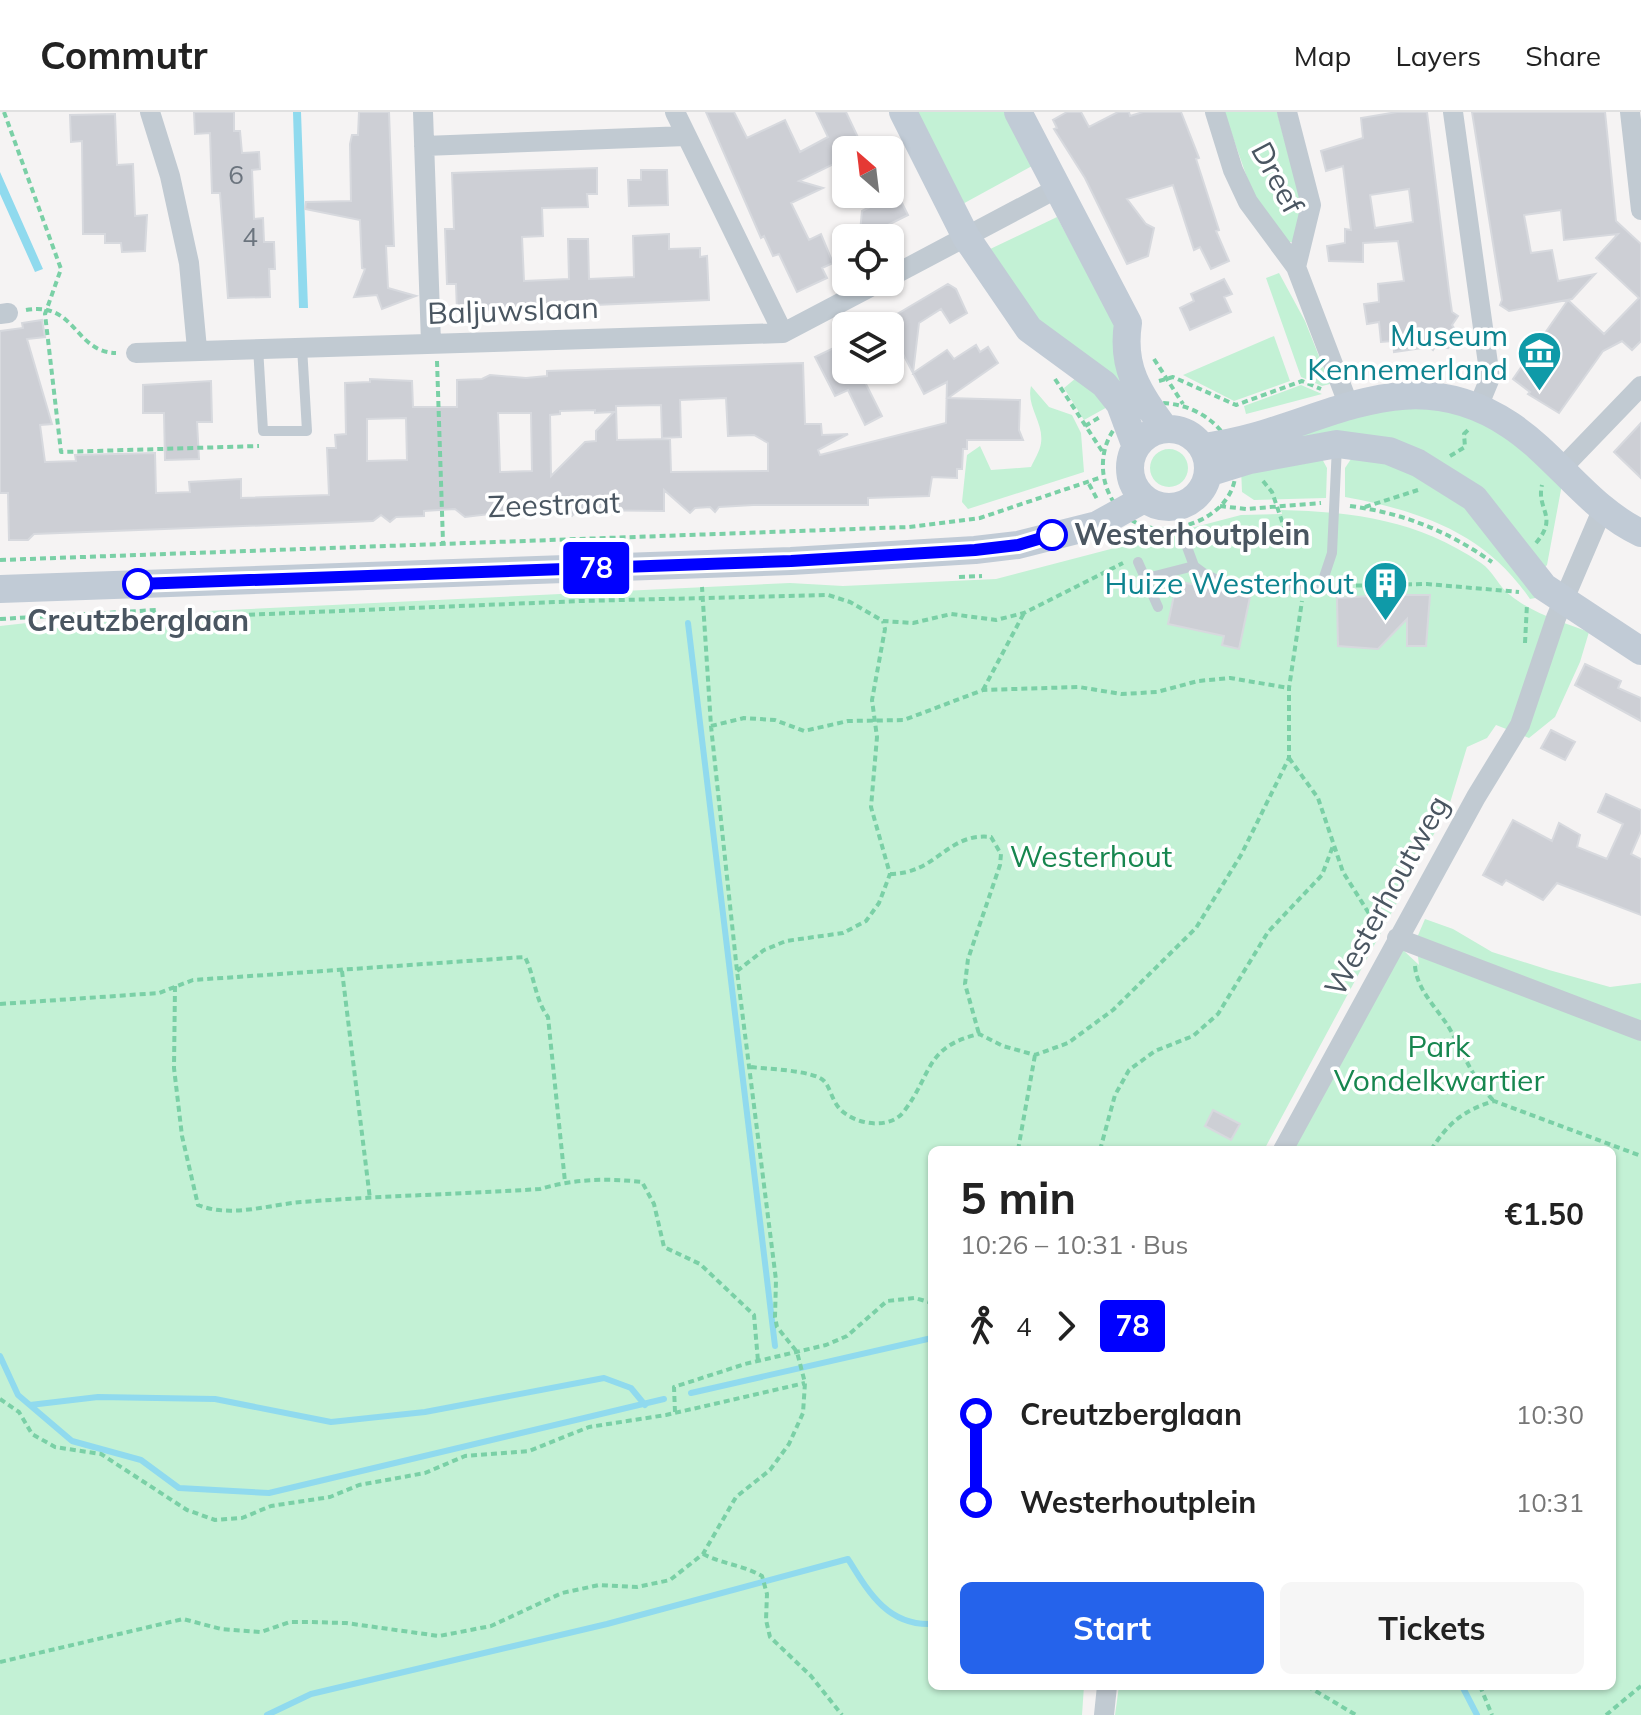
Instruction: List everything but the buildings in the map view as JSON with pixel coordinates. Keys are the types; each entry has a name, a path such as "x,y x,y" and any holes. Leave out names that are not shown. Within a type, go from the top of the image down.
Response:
{"main road":[{"path":"903,112 966,237 1029,329 1104,384 1120,404 1136,447"},
{"path":"1018,112 1128,323 1126,362 1147,405 1165,429"},
{"path":"1205,460 1243,438 1347,399 1404,393 1451,398 1478,407 1531,439 1603,508 1641,533"},
{"path":"0,589 791,561 1018,545 1097,525 1139,502 1166,508 1178,507 1198,494 1205,460 1190,435 1165,429 1144,438 1136,447 1129,469 1139,502"},
{"path":"1205,460 1250,460 1337,444 1389,451 1438,474 1474,498 1511,562 1563,603 1641,651"}],"street":[{"path":"150,112 170,176 189,263 197,349"},
{"path":"423,112 434,343"},
{"path":"675,112 783,333"},
{"name":"Dreef","path":"1215,112 1233,170 1248,202 1296,267 1347,399"},
{"name":"Dreef","path":"1287,112 1311,205 1296,267"},
{"path":"1453,112 1490,378 1478,407"},
{"path":"1630,112 1641,210"},
{"path":"424,146 686,136"},
{"path":"904,270 1056,189"},
{"name":"Baljuwslaan","path":"136,353 783,333 853,296"},
{"path":"1562,468 1641,386"},
{"name":"Westerhoutweg","path":"1285,1146 1405,941 1520,725 1563,603 1603,508"},
{"path":"1405,941 1641,1031"},
{"path":"1104,1715 1107,1690"}],"lane":[{"path":"258,347 263,431 307,431 302,347"},
{"path":"1187,547 1194,566 1204,575 1247,587 1321,586 1332,553 1337,444"},
{"path":"1138,562 1158,607"},
{"path":"1147,578 1194,566"}],"path":[{"path":"4,112 61,269 45,314 61,452 258,447 263,431"},
{"path":"4,314 40,307 65,316 92,346 107,352 136,353"},
{"path":"434,343 443,542"},
{"name":"Zeestraat","path":"0,560 956,523 1006,511 1102,477 1104,454 1050,371"},
{"path":"1236,405 1302,381 1347,399"},
{"path":"1139,502 1168,528 1195,522 1220,506 1276,507 1334,503 1420,522 1511,562 1546,529 1548,518 1540,493 1543,481 1562,468"},
{"path":"1276,507 1285,530"},
{"path":"148,611 170,618 703,596 828,595 850,602 883,621 913,623 951,614 996,620 1024,613 1124,562"},
{"path":"0,1662 183,1619 221,1629 261,1632 290,1622 308,1622 346,1623 439,1636 491,1626 562,1593 599,1585 637,1587 670,1580 703,1554 736,1497 770,1470 789,1444 803,1413 805,1383 797,1352 777,1327 775,1317 776,1280 737,971 711,726 702,581"},
{"path":"751,1067 812,1076 824,1081 835,1102 849,1116 865,1124 901,1116 942,1048 979,1034 1003,1046 1035,1055 1068,1043 1113,1010 1196,928 1241,855 1289,758 1289,688 1303,596 1321,586 1427,584 1522,593"},
{"path":"1515,584 1527,602 1524,654"},
{"path":"983,690 1024,613"},
{"path":"737,971 764,950 786,941 843,933 866,921 879,903 890,874 871,807 876,721 872,700 885,629 883,621"},
{"path":"711,726 744,718 775,720 804,731 848,721 904,720 983,690 1079,687 1121,694 1157,692 1198,681 1230,678 1289,688"},
{"path":"1289,758 1318,798 1333,846 1373,924 1377,930 1405,941 1427,997 1449,1028 1478,1085 1494,1101 1614,1146"},
{"path":"890,874 911,874 941,857 956,842 974,835 991,837 998,845 1000,865 968,959 965,984 979,1034"},
{"path":"1101,1146 1115,1095 1129,1070 1155,1051 1193,1036 1218,1014 1268,932 1322,875 1333,846"},
{"path":"0,1004 159,993 193,980 525,957 532,972 539,1005 548,1017 565,1182"},
{"path":"342,971 370,1200"},
{"path":"175,986 174,1068 182,1136 198,1205 209,1209 238,1210 302,1202 540,1189 565,1182 612,1179 642,1182 654,1204 664,1247 700,1264 754,1315 758,1361"},
{"path":"1019,1146 1035,1055"},
{"path":"1434,1146 1454,1119 1470,1108 1494,1101"},
{"path":"1616,1147 1641,1156"},
{"path":"675,1413 674,1387 847,1336 887,1301 915,1298 928,1302"},
{"path":"0,1399 19,1412 32,1434 55,1447 101,1454 116,1460 138,1479 187,1510 215,1520 242,1518 271,1506 330,1497 359,1485 425,1473 465,1456 529,1451 589,1427 675,1413 805,1383"},
{"path":"703,1554 716,1561 746,1567 762,1576 770,1637 811,1676 842,1715"},
{"path":"1606,1715 1641,1686"},
{"path":"1314,1690 1356,1715"},
{"path":"1482,1690 1492,1715"}],"green space":[{"path":"912,112 1004,112 1032,166 959,206"},
{"path":"1224,112 1277,112 1302,206 1294,242 1286,242 1257,206"},
{"path":"1057,217 1112,318 1131,392 1037,327 986,251"},
{"path":"1279,273 1305,321 1330,384 1322,386 1301,377 1266,278"},
{"path":"1274,336 1290,381 1234,401 1183,375"},
{"path":"1082,373 1111,405 1084,420 1064,388"},
{"path":"1301,385 1322,394 1246,414 1244,406"},
{"path":"1031,386 1049,407 1072,415 1081,433 1084,472 968,509 962,502 967,455 980,446 991,470 1031,467 1041,435 1031,401"},
{"path":"1368,406 1467,409 1563,479 1547,565 1542,570 1432,462 1256,450"},
{"path":"1169,449 1182,455 1188,468 1182,481 1169,487 1156,481 1150,468 1156,455"},
{"path":"1366,455 1453,491 1541,597 1530,599 1493,557 1449,528 1400,510 1345,497 1345,468 1351,459"},
{"path":"1321,457 1327,468 1326,498 1254,500 1242,492 1241,468"},
{"name":"Westerhout","path":"1281,510 1360,516 1433,537 1481,563 1506,592 1528,607 1589,632 1580,662 1555,717 1529,738 1496,725 1487,738 1467,747 1449,806 1266,1146 928,1146 928,1690 1084,1690 1082,1715 0,1715 0,626 36,622 44,628 72,628 91,621 198,626 198,615 208,611 790,583 843,586 996,579 1241,515 1282,514"},
{"name":"Park Vondelkwartier","path":"1425,919 1453,929 1492,952 1549,970 1610,987 1641,983 1641,1715 1115,1715 1118,1690 1616,1690 1616,1146 1295,1146 1402,949 1419,965 1416,940"}],"water":[{"path":"293,112 301,112 308,308 299,308"},
{"path":"0,172 43,269 35,272 0,194"}],"waterway":[{"path":"688,623 775,1346"},
{"path":"691,1393 928,1339"},
{"path":"0,1356 18,1395 72,1441 141,1460 179,1488 269,1493 664,1399"},
{"path":"30,1405 98,1397 215,1399 331,1422 425,1412 604,1378 631,1388 645,1405"},
{"path":"267,1715 311,1694 607,1624 848,1559 881,1605 903,1619 928,1624"},
{"path":"1464,1690 1477,1715"}],"bus line":[{"name":"78","path":"138,584 791,561 975,550 1018,545 1052,535"}],"place":[{"name":"Museum Kennemerland","path":"1539,392"},
{"name":"Westerhoutplein","path":"1052,535"},
{"name":"Creutzberglaan","path":"138,584"},
{"name":"Huize Westerhout","path":"1385,623"}]}
